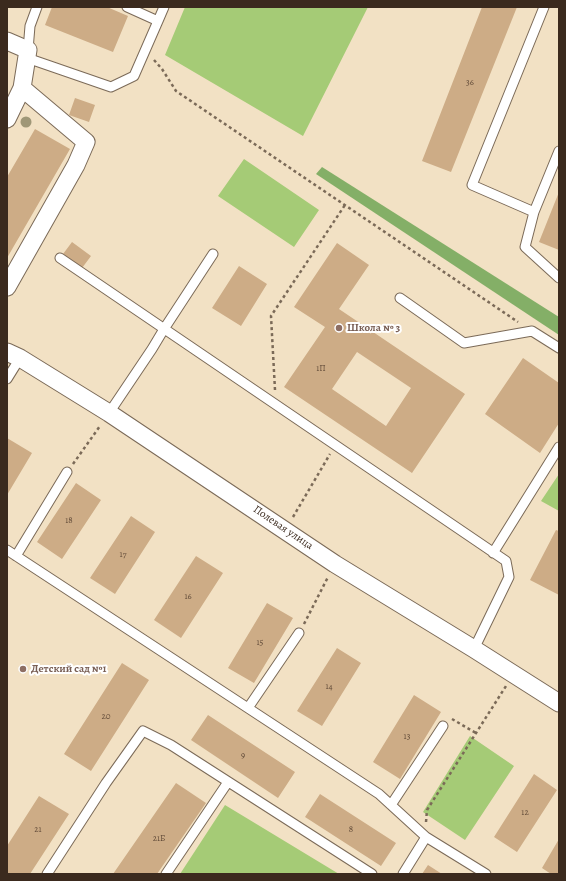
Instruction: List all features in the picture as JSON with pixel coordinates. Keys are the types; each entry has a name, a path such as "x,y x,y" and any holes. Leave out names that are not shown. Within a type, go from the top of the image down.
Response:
{"street":[{"path":"7,41 28,54 22,88 7,119"},
{"path":"7,287 76,165 86,142 22,88"},
{"name":"Полевая улица","path":"14,355 110,413 335,564 559,703"}],"lane":[{"path":"37,7 30,26 28,54 112,87 134,76 164,7"},
{"path":"127,7 158,21"},
{"path":"534,212 472,185 544,7"},
{"path":"559,151 534,212 525,247 559,278"},
{"path":"110,413 213,254"},
{"path":"60,258 506,561 509,577 474,649"},
{"path":"400,298 464,343 532,331 559,348"},
{"path":"7,379 14,355"},
{"path":"493,553 559,447"},
{"path":"16,556 67,472"},
{"path":"7,550 379,794 426,837 486,874"},
{"path":"248,708 299,633"},
{"path":"391,806 443,726"},
{"path":"46,874 106,783 143,731 171,745 372,874"},
{"path":"166,874 228,782"},
{"path":"404,874 426,837"}],"path":[{"path":"146,50 162,69 176,91 532,331"},
{"path":"276,405 271,316 345,205"},
{"path":"67,472 110,413"},
{"path":"285,530 335,445"},
{"path":"299,633 335,564"},
{"path":"426,837 427,810 513,674"},
{"path":"443,726 448,716 476,733"}],"green space":[{"path":"185,7 368,7 303,136 165,55"},
{"path":"244,159 319,210 294,247 218,196"},
{"path":"322,167 559,317 559,335 316,174"},
{"path":"559,474 559,511 541,501"},
{"path":"470,736 514,766 465,840 423,812"},
{"path":"225,805 339,874 180,874"}],"building":[{"path":"52,7 107,7 128,16 113,52 45,25"},
{"path":"482,7 517,7 451,172 422,161"},
{"path":"75,98 95,105 89,122 69,115"},
{"path":"35,129 70,149 7,258 7,177"},
{"path":"559,192 559,250 539,242"},
{"path":"72,242 91,256 82,268 63,254"},
{"path":"337,243 369,265 339,309 465,394 412,473 284,387 325,327 294,307","holes":["357,352 411,388 386,426 332,389"]},
{"path":"239,266 267,284 241,326 212,308"},
{"path":"523,358 559,383 559,423 540,453 485,414"},
{"path":"7,438 32,453 7,495"},
{"path":"76,483 101,500 62,559 37,542"},
{"path":"131,516 155,532 115,594 90,578"},
{"path":"556,530 559,531 559,595 530,580"},
{"path":"196,556 223,573 181,638 154,620"},
{"path":"267,603 293,618 254,683 228,668"},
{"path":"337,648 361,663 322,726 297,711"},
{"path":"122,663 149,680 91,771 64,754"},
{"path":"414,695 441,712 400,779 373,762"},
{"path":"208,715 295,772 278,798 191,740"},
{"path":"534,774 557,790 517,852 494,837"},
{"path":"176,783 206,803 157,874 113,874"},
{"path":"320,794 396,843 381,866 305,817"},
{"path":"39,796 69,814 30,874 7,874 7,846"},
{"path":"559,839 559,874 551,874 542,868"},
{"path":"428,865 442,874 422,874"}],"place":[{"name":"Школа № 3","path":"339,328"},
{"name":"Детский сад №1","path":"23,669"}]}
